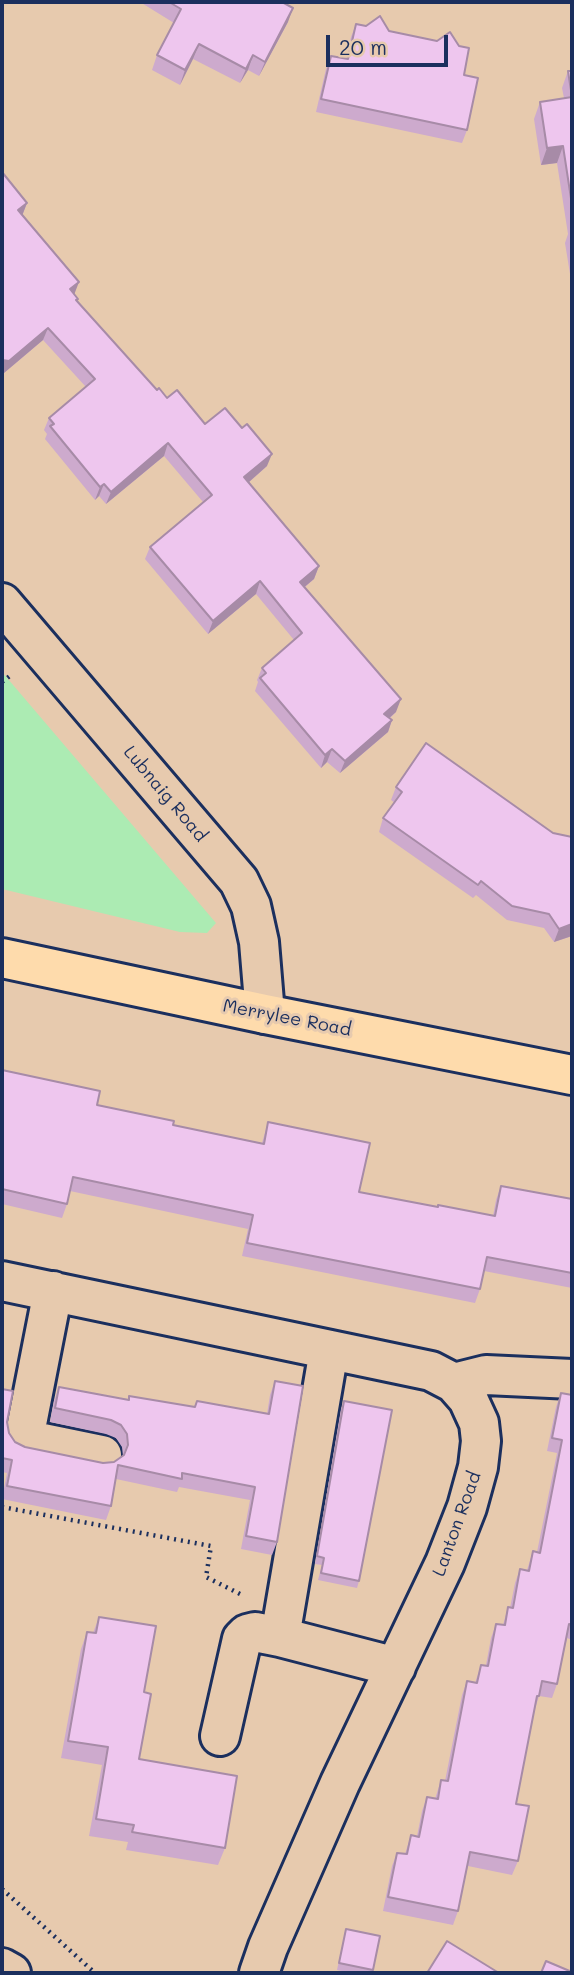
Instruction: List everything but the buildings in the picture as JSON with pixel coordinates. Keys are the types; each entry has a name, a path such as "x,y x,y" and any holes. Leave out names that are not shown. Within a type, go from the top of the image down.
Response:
{"main road":[{"name":"Merrylee Road","path":"2,958 572,1075"}],"street":[{"name":"Lubnaig Road","path":"2,603 239,881 251,906 259,942 265,1014"},
{"path":"2,1281 431,1371 454,1383 486,1375 572,1379"},
{"path":"53,1291 24,1439 102,1455"},
{"path":"263,1636 329,1350"},
{"name":"Lanton Road","path":"259,1973 340,1783 445,1563 467,1507 478,1466 481,1440 479,1423 468,1399 454,1383"},
{"path":"220,1736 242,1639 263,1636 396,1667"},
{"path":"2,1968 11,1973"}],"path":[{"path":"2,1507 211,1546 206,1577 244,1596 263,1636"},
{"path":"2,1889 95,1973"}],"green space":[{"path":"2,672 216,923 207,933 180,932 2,889"}]}
